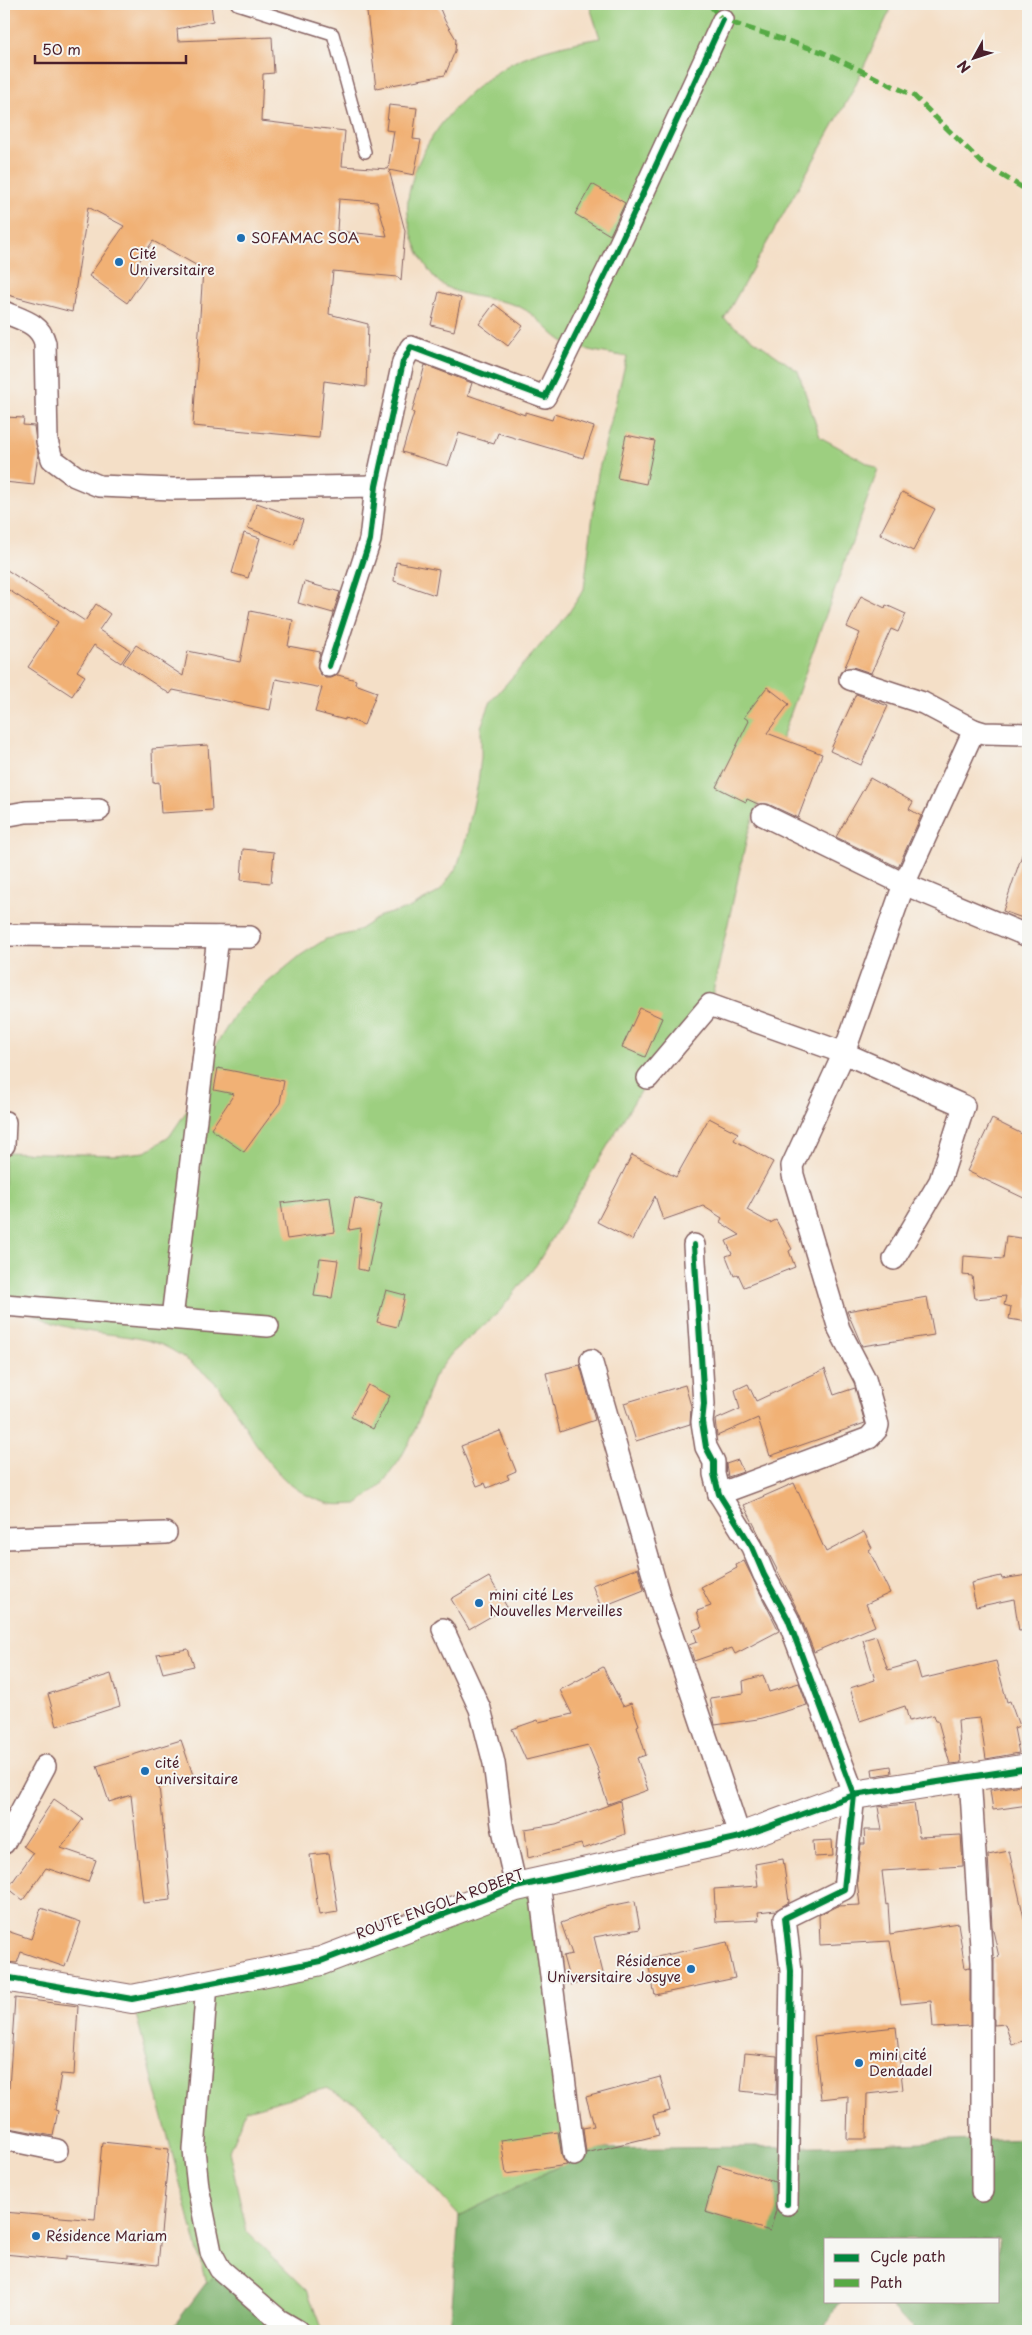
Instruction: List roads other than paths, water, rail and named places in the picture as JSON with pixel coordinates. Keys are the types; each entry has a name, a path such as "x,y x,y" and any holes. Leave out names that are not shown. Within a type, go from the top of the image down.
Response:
{"street":[{"path":"329,666 370,540 376,486 403,362 411,347 545,397 610,265 723,20"},
{"path":"4,312 35,325 42,332 45,343 46,441 52,459 75,476 99,486 173,489 376,486"},
{"path":"850,679 923,703 974,730 984,733 1028,734"},
{"path":"719,1494 869,1438 877,1429 878,1424 865,1379 839,1329 793,1175 792,1166 844,1053 904,884 974,730"},
{"path":"4,816 26,812 100,810"},
{"path":"763,815 904,884 1028,936"},
{"path":"4,935 250,937"},
{"path":"172,1318 218,937"},
{"path":"648,1078 710,1005 844,1053 964,1106 940,1181 894,1259"},
{"path":"4,1145 5,1122"},
{"path":"694,1245 704,1404 702,1422 706,1447 714,1462 714,1474 719,1494 752,1547 764,1575 788,1619 854,1795 844,1889 785,1918 791,1971 787,2204"},
{"path":"4,1305 268,1326"},
{"path":"590,1360 662,1606 740,1837"},
{"path":"4,1538 166,1533"},
{"path":"443,1629 480,1709 494,1763 502,1825 528,1884 574,2155"},
{"path":"4,1843 45,1766"},
{"name":"ROUTE ENGOLA ROBERT","path":"4,1977 132,1999 207,1984 321,1960 528,1884 740,1837 854,1795 1028,1768"},
{"path":"970,1777 982,1962 982,2191"},
{"path":"207,1984 194,2150 198,2187 211,2252 220,2269 279,2320 298,2331"},
{"path":"4,2139 57,2150"}],"lane":[{"path":"236,4 333,34 365,152"}],"place":[{"name":"SOFAMAC SOA","path":"241,238"},
{"name":"Cité Universitaire","path":"119,262"},
{"name":"mini cité Les Nouvelles Merveilles","path":"479,1603"},
{"name":"cité universitaire","path":"145,1771"},
{"name":"Résidence Universitaire Josyve","path":"691,1969"},
{"name":"mini cité Dendadel","path":"859,2063"},
{"name":"Résidence Mariam","path":"36,2236"}]}
